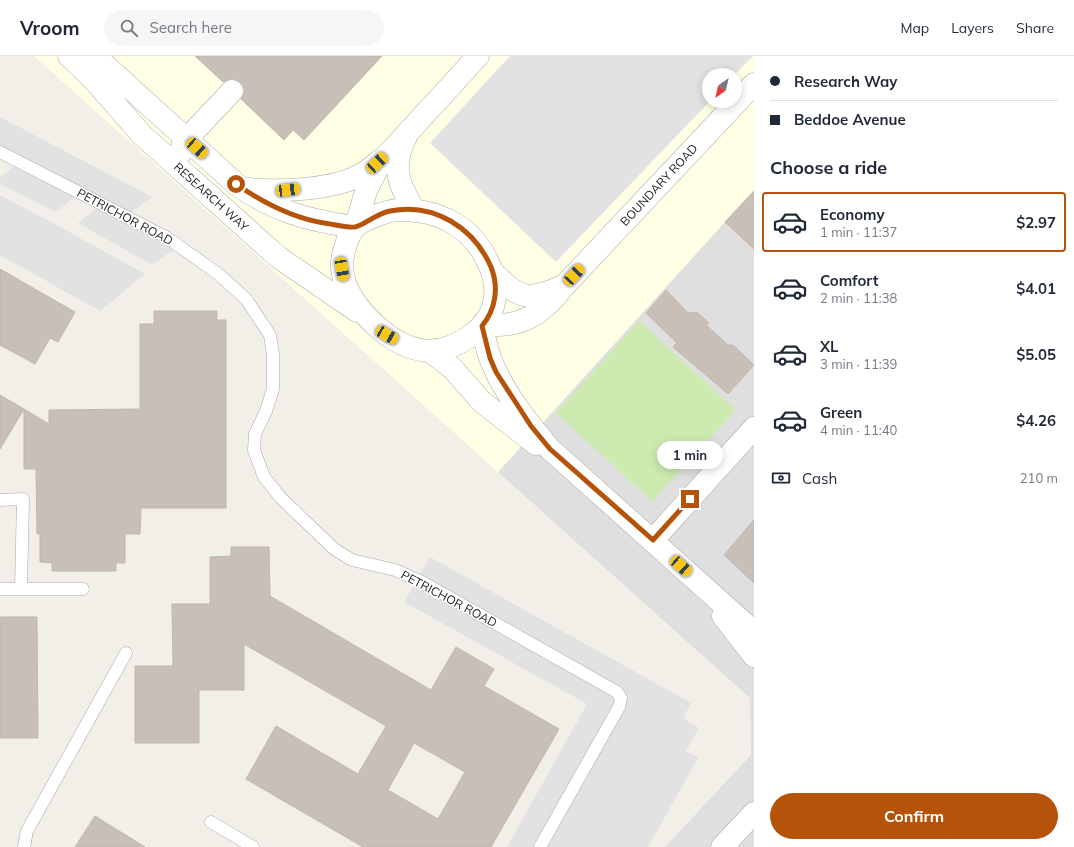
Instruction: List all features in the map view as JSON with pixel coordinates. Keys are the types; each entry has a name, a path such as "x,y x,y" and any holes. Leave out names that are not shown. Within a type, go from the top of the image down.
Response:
{"street":[{"name":"RESEARCH WAY","path":"68,56 98,84 142,135 286,264 370,320"},
{"path":"95,56 244,189 272,206 300,217 321,222 356,226 388,211 415,210 447,219 464,229 478,243 493,272 496,288 491,313 483,326 452,347 430,351 414,348 396,340 370,320 351,296 342,269 344,250 356,226 371,177 390,151"},
{"path":"244,189 271,191 344,182 364,173 390,151 478,56"},
{"name":"BOUNDARY ROAD","path":"483,326 507,326 532,316 545,308 754,84"},
{"path":"179,167 183,144 232,91"},
{"path":"412,128 401,146 397,167 401,187 415,210"},
{"name":"BOUNDARY ROAD","path":"493,272 512,291 525,296 540,295 564,286"},
{"path":"483,326 490,358 496,372 531,426 550,449 754,632"},
{"path":"430,351 452,368 486,405 606,500"},
{"path":"653,540 754,428"},
{"path":"700,583 736,634 754,656"},
{"path":"722,847 754,813"}],"lane":[{"name":"PETRICHOR ROAD","path":"0,152 166,237 216,273 246,299 270,335 273,355 273,389 266,411 255,434 254,450 264,477 280,496 334,549 352,560 395,570 422,582 617,692 621,698 619,707 540,847"},
{"path":"0,500 22,500 21,589"},
{"path":"0,590 84,589"},
{"path":"24,847 26,831 126,653"},
{"path":"211,822 253,847"}],"shaded area":[{"path":"34,56 754,56 754,190 498,472"},
{"path":"510,56 753,56 741,68 702,68 702,108 703,108 556,262 430,143"},
{"path":"0,117 152,197 125,216 179,246 152,265 78,223 102,205 80,193 56,212 0,184 0,178 19,162 0,152"},
{"path":"754,190 754,847 665,847 751,755 750,698 498,472"},
{"path":"0,195 145,274 100,311 0,255"},
{"path":"430,557 691,703 683,718 699,728 686,751 698,758 648,847 507,847 587,704 404,602"}],"green space":[{"path":"639,321 736,410 652,501 556,413"}],"building":[{"path":"195,56 382,56 304,140 293,130 284,140 241,99 244,94 244,88 240,82 235,79 229,79 223,82"},
{"path":"754,191 754,249 725,222"},
{"path":"0,269 75,312 58,342 50,338 35,364 0,345"},
{"path":"666,290 688,313 697,312 709,323 706,325 728,345 733,345 754,365 728,394 673,347 677,343 646,313"},
{"path":"154,311 217,311 217,320 226,320 226,508 141,508 140,534 125,534 125,563 116,563 116,571 52,571 52,563 40,562 40,534 37,534 36,469 24,469 24,409 49,424 49,410 140,409 140,324 154,324"},
{"path":"0,395 24,409 0,449"},
{"path":"754,520 754,583 724,555"},
{"path":"231,547 269,547 270,596 431,690 456,647 494,669 484,686 559,729 491,847 363,847 246,779 276,726 358,774 386,726 244,644 244,690 199,690 199,743 135,743 135,666 173,666 172,604 210,604 210,557 231,556","holes":["414,743 465,772 438,819 388,790"]},
{"path":"0,617 37,617 38,738 0,738"},
{"path":"95,816 145,847 75,847"}],"route":[{"path":"236,184 272,206 300,217 325,223 355,227 377,215 393,210 415,210 425,212 456,223 478,243 493,272 496,288 494,301 491,313 482,326 492,364 502,384 531,426 550,449 653,540 690,499"}]}
